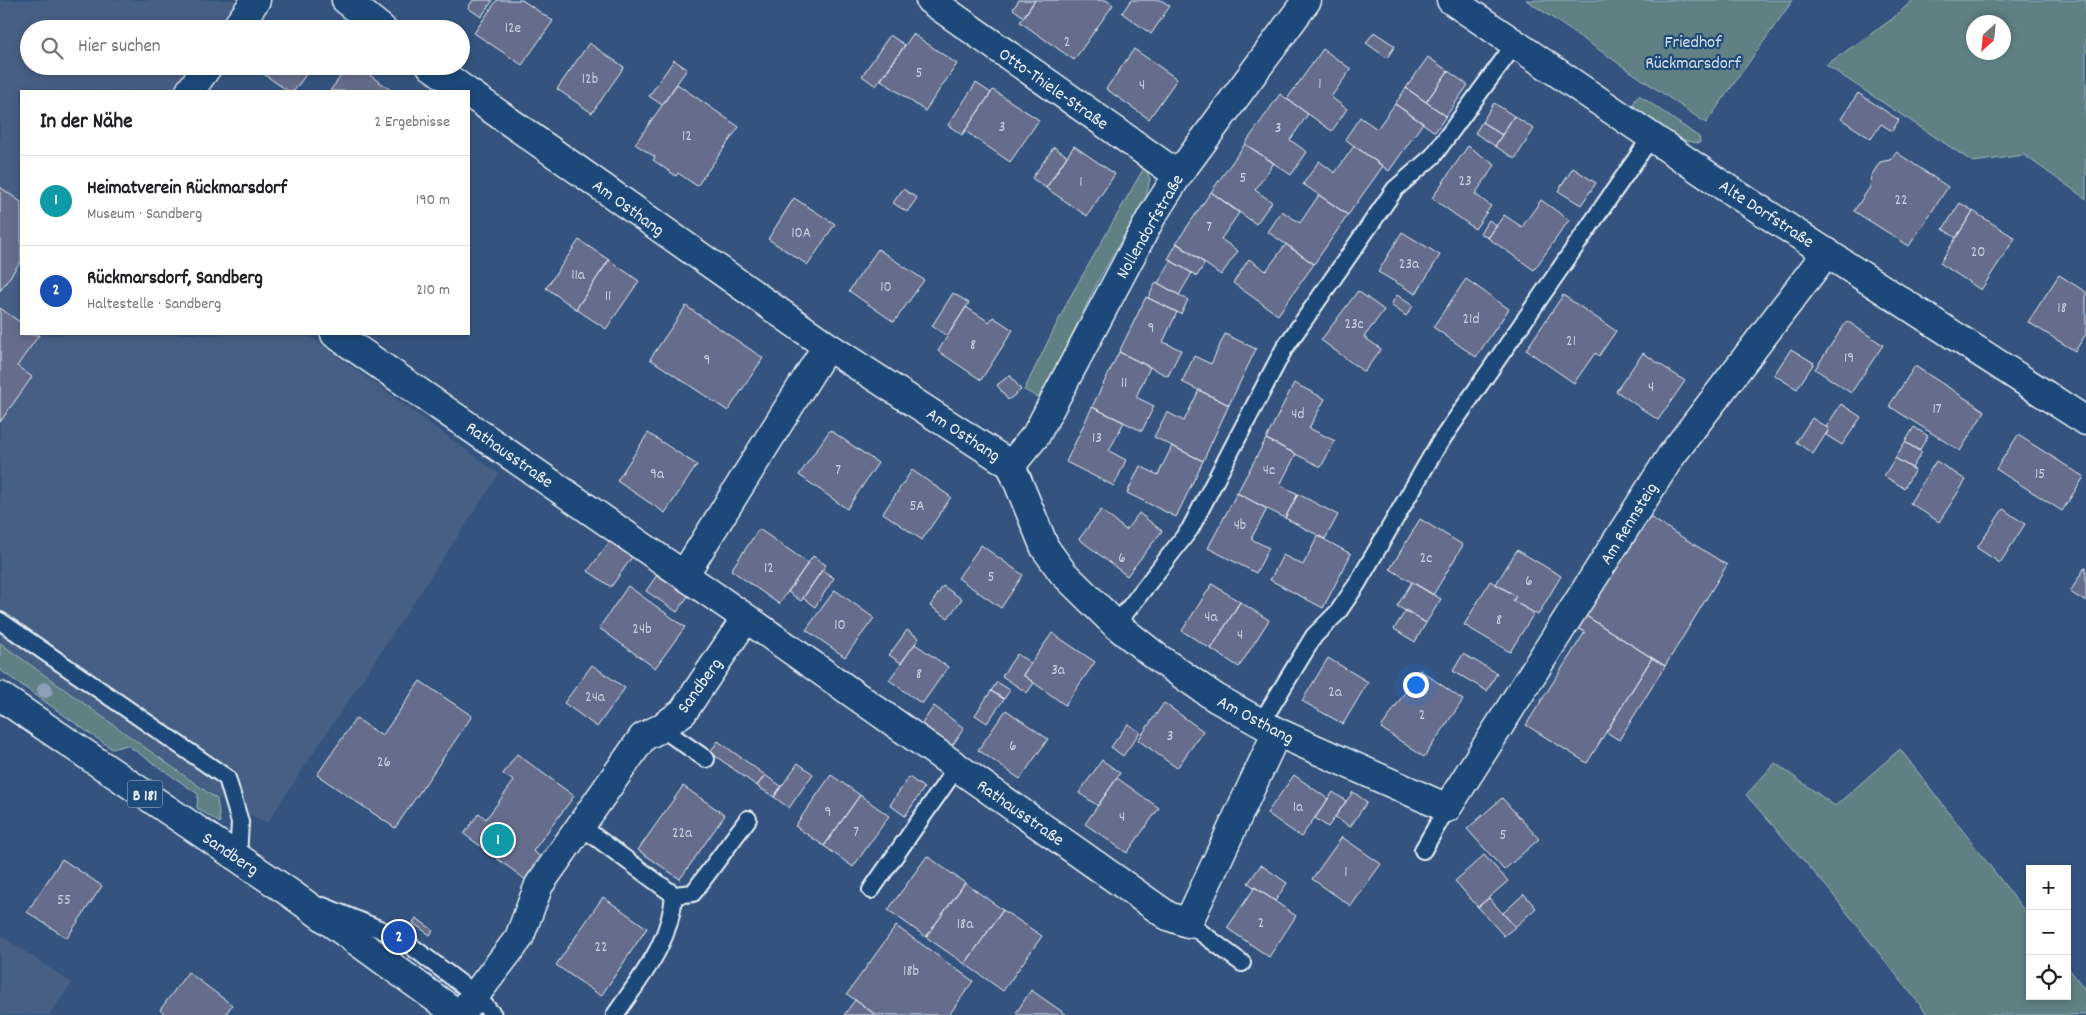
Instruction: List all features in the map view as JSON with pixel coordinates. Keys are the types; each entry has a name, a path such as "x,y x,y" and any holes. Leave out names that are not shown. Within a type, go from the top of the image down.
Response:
{"street":[{"path":"242,20 256,0"},
{"path":"346,0 371,20"},
{"name":"Otto-Thiele-Straße","path":"930,0 1178,175"},
{"name":"Nollendorfstraße","path":"1010,465 1036,435 1152,216 1178,175 1307,0"},
{"name":"Alte Dorfstraße","path":"1451,0 1720,183 2086,421"},
{"path":"191,90 202,75"},
{"name":"Am Osthang","path":"443,75 464,90"},
{"name":"Am Osthang","path":"470,94 827,346 1010,465 1046,548 1063,573 1116,625 1158,658 1216,698 1269,727 1447,808"},
{"name":"Am Rennsteig","path":"1447,808 1671,456 1828,252"},
{"name":"Rathausstraße","path":"336,335 746,618 1168,916 1188,923"},
{"path":"684,575 827,346"},
{"name":"Sandberg","path":"0,696 290,893 472,1010 518,938 539,885 582,827 643,737 662,728 683,712 746,618"},
{"path":"1188,923 1269,727"}],"lane":[{"path":"1116,625 1190,529 1284,349 1395,189 1433,156 1515,44"},
{"path":"1269,727 1314,636 1338,612 1357,584 1438,445 1652,136"},
{"path":"0,621 227,778 240,822 238,858"},
{"path":"662,728 706,759"},
{"path":"871,890 957,767"},
{"path":"1423,850 1447,808"},
{"path":"582,827 674,895 693,894 748,819"},
{"path":"615,1015 662,944 673,911 674,895"},
{"path":"1188,923 1242,963"}],"shaded area":[{"path":"0,0 242,0 228,20 20,20 20,75 187,75 176,90 20,90 20,335 308,335 499,474 267,823 218,798 4,645 0,651"},
{"path":"0,935 72,983 49,1015 0,1015"}],"green space":[{"name":"Friedhof Rückmarsdorf","path":"1526,0 1793,0 1706,123"},
{"path":"1913,0 2086,0 2086,199 2024,155 1973,162 1826,65 1891,20"},
{"path":"1639,95 1699,137 1700,143 1691,142 1675,135 1659,126 1637,109 1633,104"},
{"path":"1145,166 1150,179 1146,197 1098,281 1041,399 1024,390 1069,299"},
{"path":"0,643 217,799 220,823 197,808 198,794 127,745 112,749 0,670"},
{"path":"1900,749 2026,913 2026,1000 2071,1000 2071,971 2086,991 2086,1015 1928,1015 1826,886 1746,795 1775,763 1835,806"}],"building":[{"path":"473,0 493,0 481,17 468,8"},
{"path":"497,0 522,0 553,21 522,65 474,33"},
{"path":"1019,0 1035,0 1024,17 1013,9"},
{"path":"1035,0 1106,0 1113,5 1074,60 1020,22"},
{"path":"1131,0 1161,0 1170,6 1151,34 1122,13"},
{"path":"1374,32 1395,46 1387,58 1366,43"},
{"path":"913,34 957,64 925,111 881,80"},
{"path":"890,35 905,45 876,86 862,76"},
{"path":"589,43 624,67 592,113 557,89"},
{"path":"1134,49 1177,79 1149,119 1106,89"},
{"path":"1323,49 1351,69 1331,97 1347,109 1332,131 1287,99"},
{"path":"1428,57 1448,71 1426,102 1406,88"},
{"path":"674,60 687,69 662,105 649,96"},
{"path":"1448,71 1468,85 1446,116 1426,102"},
{"path":"265,75 306,75 295,90 287,90"},
{"path":"342,75 370,75 391,90 331,90"},
{"path":"976,83 991,93 962,135 948,125"},
{"path":"677,84 739,127 697,186 678,173 676,176 653,160 655,157 635,144"},
{"path":"1406,88 1446,116 1435,132 1395,104"},
{"path":"993,90 1039,120 1010,162 965,131"},
{"path":"1858,93 1899,120 1892,131 1881,124 1871,139 1841,119"},
{"path":"1280,94 1308,114 1290,140 1307,152 1291,175 1245,144"},
{"path":"1494,103 1514,116 1502,135 1482,122"},
{"path":"1395,104 1423,123 1389,171 1345,139 1360,117 1377,129"},
{"path":"1514,116 1534,129 1515,159 1495,146"},
{"path":"1482,122 1502,135 1495,146 1475,133"},
{"path":"1245,144 1274,163 1255,190 1272,202 1256,224 1211,192"},
{"path":"1074,146 1115,174 1087,216 1046,188"},
{"path":"1354,146 1383,166 1348,215 1303,184 1319,161 1335,173"},
{"path":"1468,146 1495,165 1475,194 1491,206 1475,229 1432,198"},
{"path":"1054,147 1067,156 1046,188 1032,178"},
{"path":"1896,152 1948,187 1909,246 1854,211 1870,187 1871,176 1880,162 1890,160"},
{"path":"1573,168 1596,183 1581,205 1558,191"},
{"path":"0,187 20,201 20,262 0,291"},
{"path":"903,189 917,198 907,212 893,203"},
{"path":"1211,192 1239,213 1221,239 1238,251 1221,275 1176,243"},
{"path":"1319,195 1348,215 1314,264 1268,232 1282,211 1300,223"},
{"path":"794,198 835,224 808,265 768,239"},
{"path":"1541,200 1569,220 1534,270 1488,238 1504,215 1522,227"},
{"path":"1960,203 1973,211 1956,238 1943,229"},
{"path":"1973,211 2015,238 1981,290 1940,263"},
{"path":"1489,220 1497,226 1488,238 1480,233"},
{"path":"1402,232 1440,255 1416,294 1378,272"},
{"path":"579,240 609,260 576,309 546,288"},
{"path":"1177,243 1205,263 1197,276 1168,259"},
{"path":"1286,244 1314,264 1278,315 1233,283 1249,259 1266,271"},
{"path":"878,249 924,280 894,322 849,291"},
{"path":"609,260 639,281 606,329 576,309"},
{"path":"1171,261 1192,273 1179,295 1158,283"},
{"path":"2059,275 2086,292 2086,334 2075,351 2028,322"},
{"path":"1466,279 1509,309 1476,357 1433,327"},
{"path":"1156,282 1188,300 1181,314 1148,298"},
{"path":"1358,291 1384,310 1364,337 1381,349 1364,372 1321,340"},
{"path":"953,293 969,303 947,336 932,326"},
{"path":"1397,295 1413,306 1406,316 1391,305"},
{"path":"1563,295 1616,331 1599,356 1595,353 1574,383 1526,350"},
{"path":"1146,297 1177,312 1163,342 1181,350 1168,376 1119,352"},
{"path":"686,306 763,358 728,411 650,359"},
{"path":"966,307 989,322 993,317 1013,330 981,380 938,351"},
{"path":"0,308 20,322 20,335 39,335 17,366 32,377 0,422"},
{"path":"1847,321 1883,345 1851,393 1815,369"},
{"path":"1225,334 1256,349 1229,405 1182,382 1194,356 1211,364"},
{"path":"1791,349 1814,363 1797,389 1774,375"},
{"path":"1119,352 1150,367 1136,397 1154,406 1142,431 1092,407"},
{"path":"1643,353 1685,381 1658,420 1616,391"},
{"path":"1915,366 1985,411 1960,451 1889,406"},
{"path":"1010,375 1021,390 1008,400 997,385"},
{"path":"1294,383 1325,399 1309,428 1335,441 1321,467 1266,439"},
{"path":"1199,390 1229,405 1203,461 1154,437 1167,412 1184,421"},
{"path":"1841,404 1861,417 1842,445 1826,435 1829,429 1826,427"},
{"path":"1092,407 1124,422 1109,451 1126,460 1114,486 1066,462"},
{"path":"1812,418 1829,429 1813,454 1796,442"},
{"path":"1914,427 1928,436 1919,451 1905,442"},
{"path":"830,430 878,463 847,509 799,475"},
{"path":"648,433 697,465 665,513 617,481"},
{"path":"2018,435 2084,477 2062,511 1996,469"},
{"path":"1266,439 1296,454 1280,485 1298,494 1285,518 1237,493"},
{"path":"1905,442 1922,452 1912,468 1895,458"},
{"path":"1172,446 1203,461 1176,517 1127,493 1140,466 1158,475"},
{"path":"1895,458 1915,470 1904,488 1884,476"},
{"path":"1936,461 1966,480 1939,522 1910,503"},
{"path":"912,470 951,497 922,540 883,513"},
{"path":"1237,493 1267,509 1251,539 1269,548 1256,573 1208,548"},
{"path":"1298,494 1338,515 1325,539 1285,518"},
{"path":"2003,509 2025,524 2000,563 1977,548"},
{"path":"1101,510 1126,530 1139,513 1162,531 1127,576 1079,539"},
{"path":"1645,514 1727,565 1665,666 1583,614"},
{"path":"1420,519 1463,545 1433,595 1390,569"},
{"path":"759,529 808,563 779,604 731,570"},
{"path":"1318,536 1351,554 1323,608 1270,580 1283,555 1303,565"},
{"path":"610,541 632,557 611,587 588,571"},
{"path":"981,545 1023,575 1001,608 958,578"},
{"path":"1517,550 1561,576 1538,615 1513,601 1516,596 1496,584"},
{"path":"813,556 826,565 801,601 788,592"},
{"path":"2086,567 2086,602 2070,592"},
{"path":"822,570 834,578 815,607 803,598"},
{"path":"657,575 688,596 677,612 646,591"},
{"path":"1490,581 1516,596 1513,601 1534,613 1510,652 1464,625"},
{"path":"1412,582 1441,599 1426,623 1397,606"},
{"path":"1212,584 1240,602 1211,649 1182,631"},
{"path":"628,586 685,627 655,668 599,628"},
{"path":"943,586 962,599 948,618 930,606"},
{"path":"835,590 874,618 845,657 806,630"},
{"path":"1240,602 1269,620 1239,667 1211,649"},
{"path":"1406,610 1426,623 1415,642 1394,629"},
{"path":"1583,614 1652,658 1587,763 1526,725 1585,632 1575,627"},
{"path":"907,630 919,638 901,663 889,655"},
{"path":"1052,633 1095,662 1065,705 1023,675"},
{"path":"915,644 948,667 922,704 889,680"},
{"path":"1017,654 1031,663 1023,675 1034,683 1027,693 1002,676"},
{"path":"1463,654 1497,673 1487,691 1453,671"},
{"path":"1328,658 1368,682 1343,724 1302,701"},
{"path":"1652,658 1665,666 1619,740 1606,732"},
{"path":"592,665 625,688 597,727 564,703"},
{"path":"1420,670 1463,700 1424,757 1381,728"},
{"path":"420,681 472,716 395,828 317,775 356,718 382,736"},
{"path":"997,682 1010,690 1004,699 991,691"},
{"path":"991,691 1004,699 987,723 975,715"},
{"path":"1164,703 1203,731 1177,768 1138,740"},
{"path":"934,706 964,728 952,746 921,725"},
{"path":"1006,710 1048,739 1020,779 978,750"},
{"path":"1128,724 1140,732 1123,756 1111,747"},
{"path":"718,741 765,775 757,786 710,752"},
{"path":"517,754 574,796 533,851 542,858 526,880 464,834 479,813 486,819 514,781 503,774"},
{"path":"1102,760 1120,773 1098,806 1079,793"},
{"path":"798,763 813,774 789,808 774,797"},
{"path":"765,775 781,786 774,797 757,786"},
{"path":"831,775 860,795 824,846 795,826"},
{"path":"1294,775 1328,799 1301,837 1267,813"},
{"path":"909,777 924,788 905,816 890,805"},
{"path":"1117,778 1159,808 1127,853 1085,824"},
{"path":"683,786 725,815 680,879 638,850"},
{"path":"1333,792 1346,801 1328,827 1315,818"},
{"path":"1353,792 1367,802 1350,827 1335,817"},
{"path":"860,795 889,816 853,867 824,846"},
{"path":"1502,798 1539,839 1504,870 1467,829"},
{"path":"1342,837 1381,864 1351,906 1312,879"},
{"path":"1484,855 1508,881 1478,907 1455,881"},
{"path":"927,856 965,883 926,937 888,910"},
{"path":"62,859 102,886 67,938 27,912"},
{"path":"1261,865 1287,883 1275,901 1248,883"},
{"path":"965,883 1003,910 965,964 926,937"},
{"path":"1255,887 1296,916 1269,957 1227,928"},
{"path":"1524,894 1536,908 1515,927 1503,913"},
{"path":"603,897 647,928 601,996 556,965"},
{"path":"1489,898 1515,927 1504,936 1478,907"},
{"path":"1003,910 1042,936 1003,991 965,964"},
{"path":"416,918 433,930 430,935 413,923"},
{"path":"896,926 973,981 949,1015 876,1015 847,994"},
{"path":"188,972 232,1005 225,1015 166,1015 160,1010"},
{"path":"1031,990 1067,1015 1019,1015 1016,1013"},
{"path":"855,1000 876,1015 844,1015"}],"place":[{"name":"Heimatverein Rückmarsdorf","path":"498,840"},
{"name":"Rückmarsdorf, Sandberg","path":"399,937"}]}
